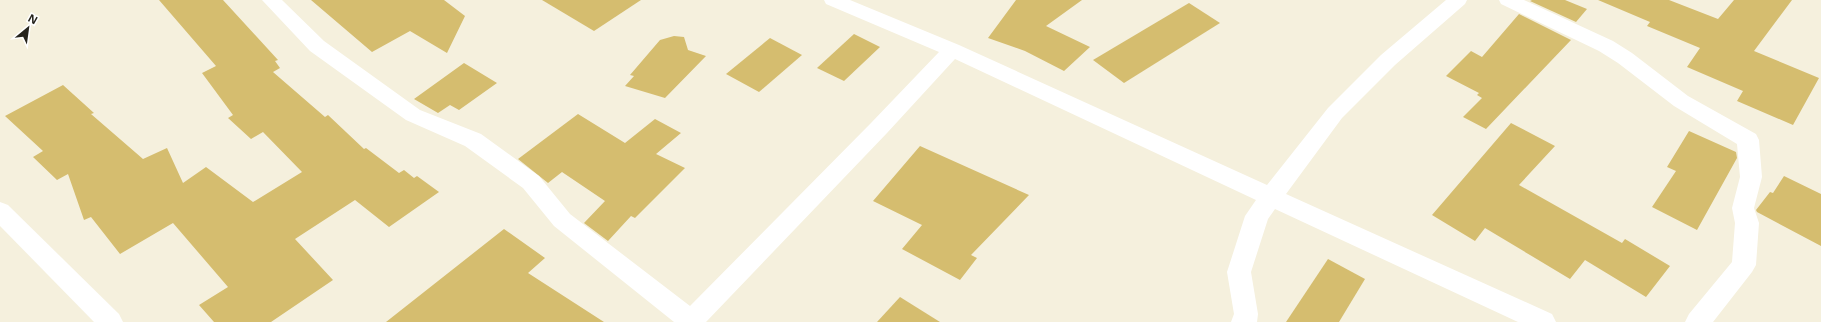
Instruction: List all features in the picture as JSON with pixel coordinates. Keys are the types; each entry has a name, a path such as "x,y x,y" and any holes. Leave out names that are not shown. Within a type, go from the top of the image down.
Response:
{"street":[{"path":"271,0 317,46 413,115 473,140 531,182 562,220 692,322 952,50"},
{"path":"833,0 952,50 1543,322"},
{"path":"1244,322 1246,314 1239,272 1257,216 1270,196 1335,113 1388,60 1458,0"},
{"path":"1508,0 1606,46 1625,58 1681,101 1748,140 1751,176 1743,208 1747,223 1744,266 1698,322"},
{"path":"0,211 110,322"}],"building":[{"path":"159,0 223,0 278,60 275,61 280,68 273,72 325,117 328,115 364,149 366,148 399,173 404,170 414,178 417,176 439,192 389,227 355,200 295,239 333,280 271,322 214,322 199,305 228,287 173,223 120,254 91,217 84,220 68,174 57,180 33,157 43,151 5,116 63,85 94,113 91,114 143,159 167,148 183,183 206,167 253,202 302,172 263,132 251,139 228,118 233,115 202,73 216,66"},
{"path":"311,0 444,0 465,16 447,53 410,31 372,52"},
{"path":"542,0 641,0 594,31"},
{"path":"1016,0 1082,0 1046,26 1090,47 1064,71 1025,51 988,38"},
{"path":"1565,0 1587,9 1576,22 1530,1"},
{"path":"1598,0 1669,0 1718,19 1734,0 1792,0 1754,51 1819,78 1793,125 1737,101 1743,91 1687,67 1700,48 1647,26 1650,22"},
{"path":"1189,3 1220,23 1124,83 1093,60"},
{"path":"1519,14 1571,40 1486,129 1463,117 1482,98 1477,95 1479,93 1446,76 1471,51 1482,57"},
{"path":"854,34 880,47 844,81 817,68"},
{"path":"674,36 684,37 688,50 706,56 665,98 625,86 634,76 630,75 660,40"},
{"path":"770,38 802,55 759,92 726,74"},
{"path":"464,63 497,83 459,110 450,105 438,113 414,99"},
{"path":"578,114 625,143 655,119 681,133 656,154 685,168 635,218 631,216 608,241 584,223 605,201 562,172 548,183 518,159"},
{"path":"1511,123 1555,146 1519,185 1622,243 1625,239 1670,266 1646,297 1585,260 1570,279 1485,228 1475,241 1432,215"},
{"path":"1689,131 1736,152 1737,158 1697,230 1652,207 1676,171 1667,167"},
{"path":"920,146 1029,195 971,255 977,258 960,280 902,249 922,225 873,201"},
{"path":"1784,176 1821,194 1821,246 1757,212 1756,210 1770,192 1773,193"},
{"path":"504,229 545,258 528,273 604,322 386,322"},
{"path":"1328,259 1365,279 1339,322 1286,322"},
{"path":"900,297 940,322 877,322"}]}
